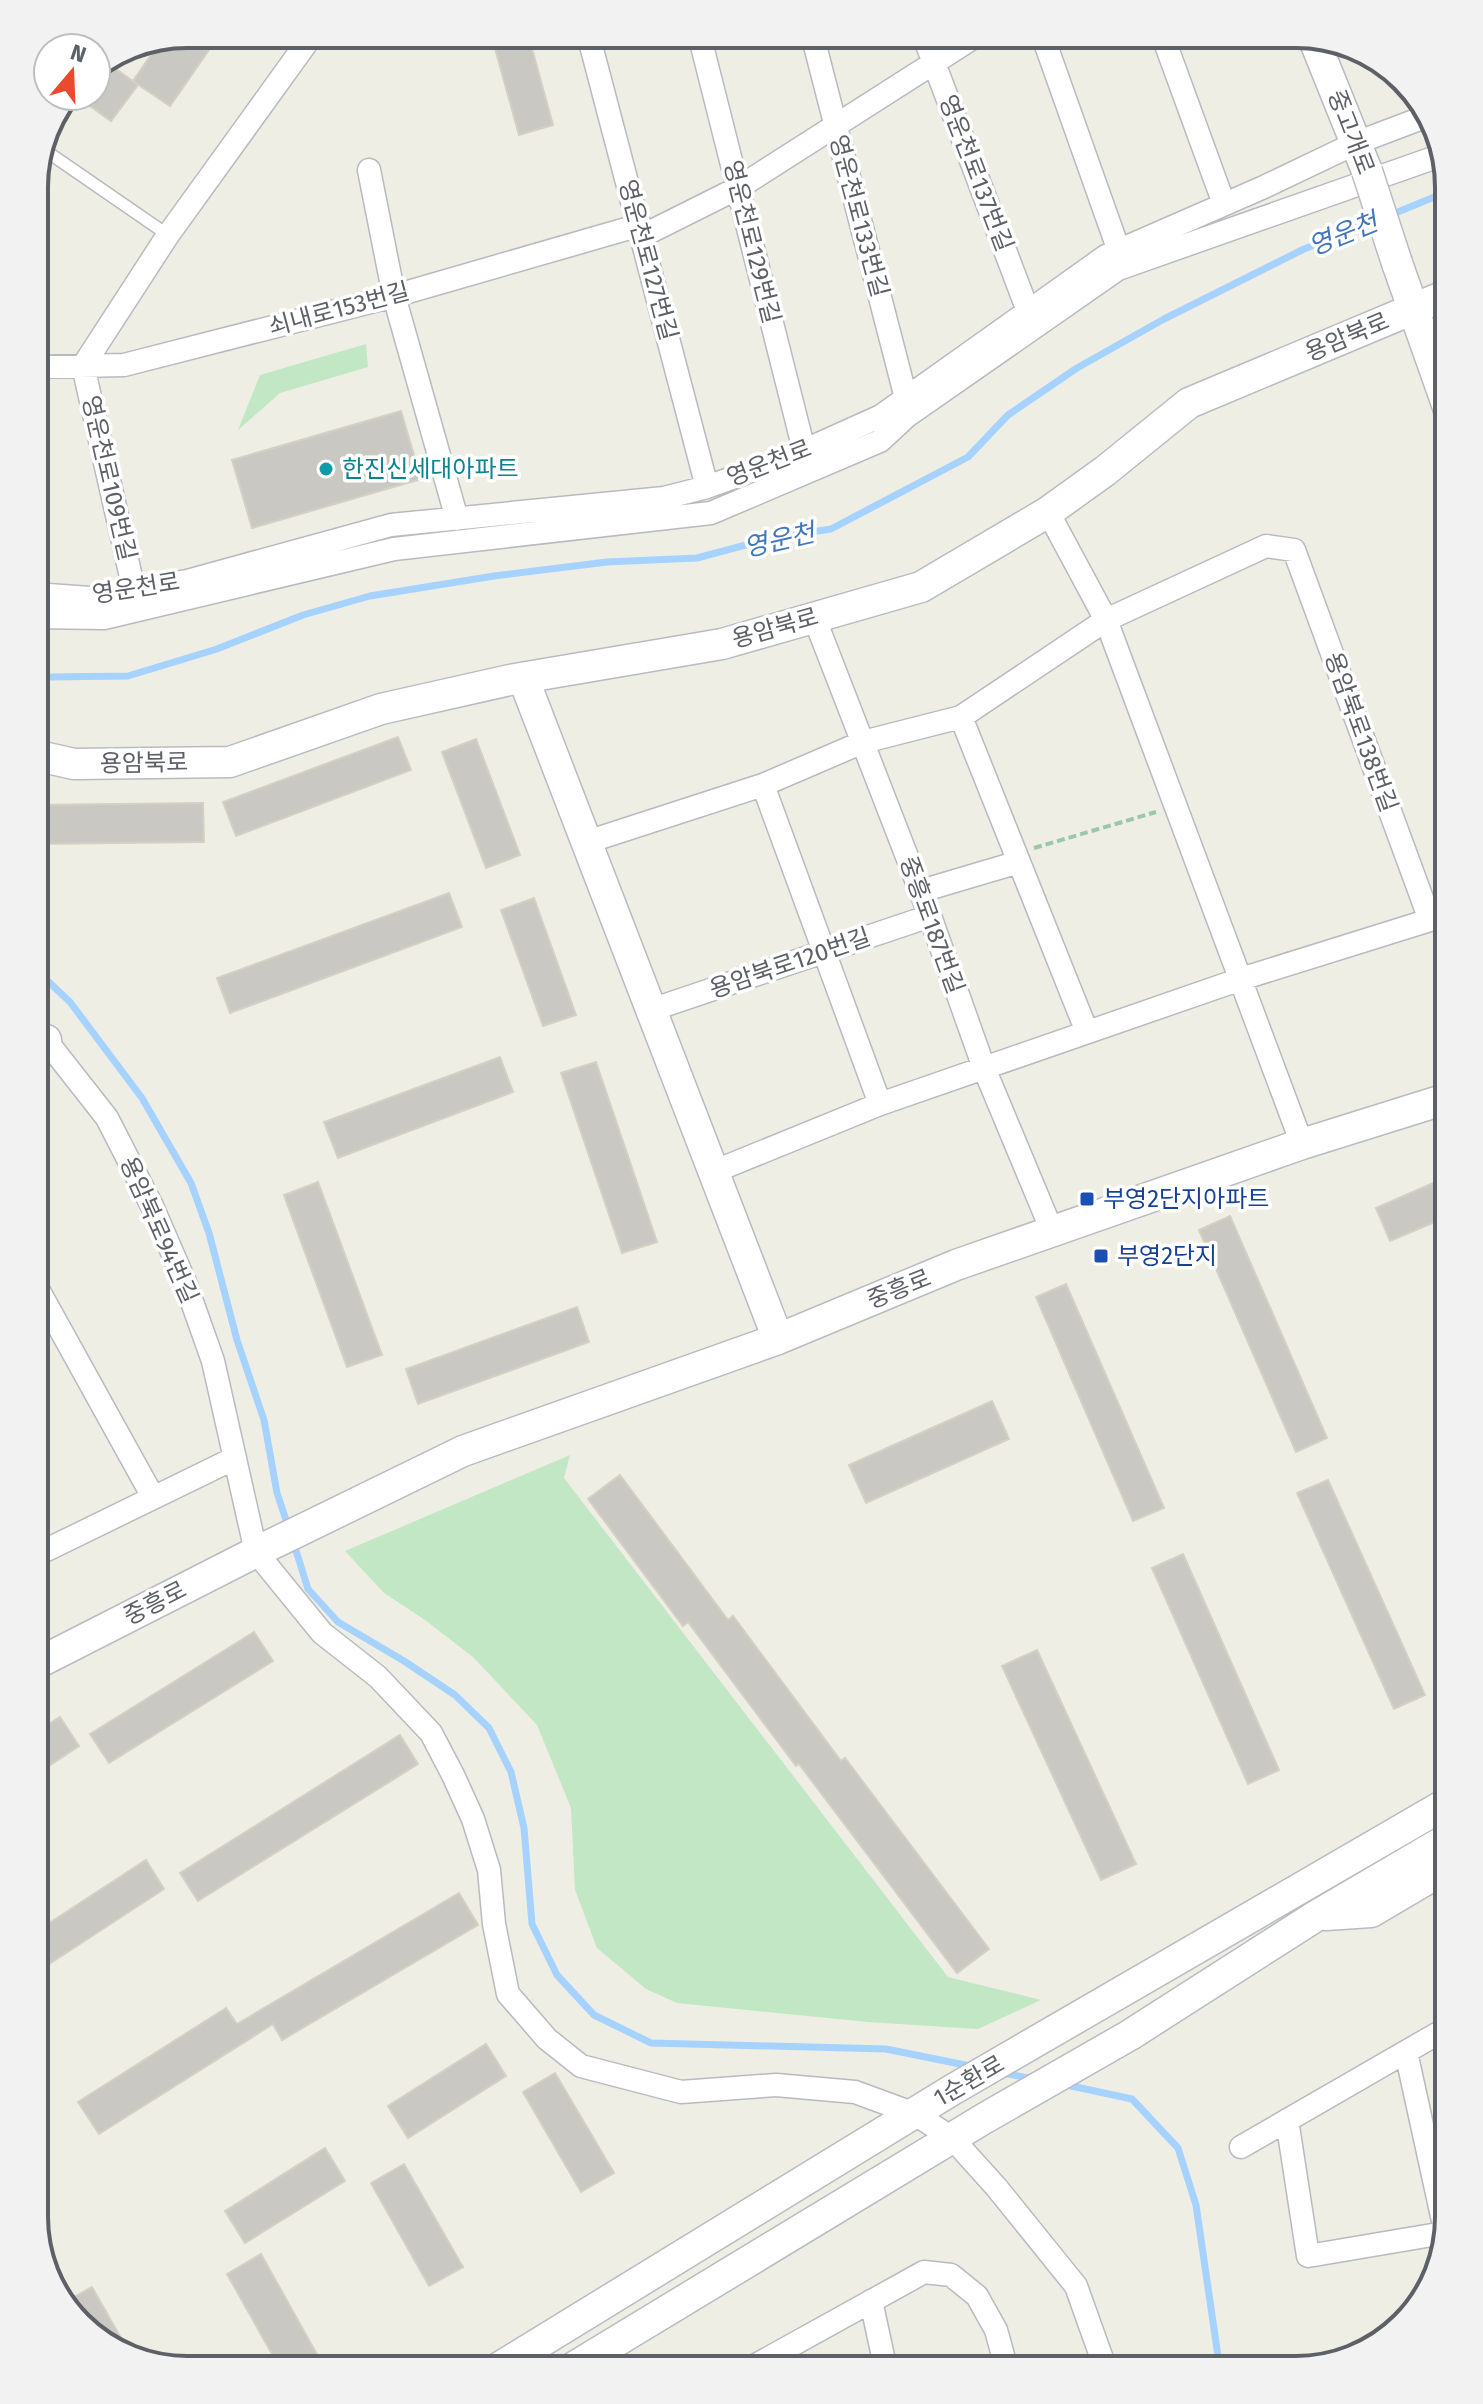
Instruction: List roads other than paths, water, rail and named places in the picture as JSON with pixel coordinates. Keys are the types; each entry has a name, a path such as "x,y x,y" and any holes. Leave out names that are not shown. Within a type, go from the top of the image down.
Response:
{"street":[{"path":"83,366 168,235 303,48"},
{"name":"영운천로127번길","path":"592,48 707,487"},
{"name":"영운천로129번길","path":"703,48 804,450"},
{"name":"영운천로133번길","path":"816,48 906,398"},
{"name":"영운천로137번길","path":"929,48 1028,311"},
{"name":"쇠내로153번길","path":"48,367 124,365 641,230 738,188 956,48"},
{"path":"1047,48 1119,251"},
{"path":"1167,48 1224,204"},
{"name":"중고개로","path":"1318,50 1362,157 1435,371"},
{"name":"영운천로","path":"48,595 90,598 187,581 391,525 664,498 707,487 881,416 1106,256 1224,204 1362,157 1419,122"},
{"path":"48,617 104,618 394,549 711,513 880,441 907,416 1118,269 1432,159"},
{"path":"369,170 394,296 457,519"},
{"name":"용암북로","path":"48,758 74,764 230,762 381,709 510,680 722,644 921,587 1048,512 1105,471 1189,403 1435,300"},
{"name":"영운천로109번길","path":"83,366 134,590"},
{"path":"1048,512 1106,620 1302,1144"},
{"name":"용암북로138번길","path":"587,842 763,785 863,742 961,717 1106,620 1266,546 1294,550 1430,920 1241,979 984,1068"},
{"name":"중흥로187번길","path":"814,617 921,891 984,1068 1052,1231"},
{"path":"524,680 778,1339"},
{"path":"961,717 1087,1032"},
{"path":"763,785 880,1104"},
{"path":"921,891 1018,858"},
{"name":"용암북로120번길","path":"651,1010 930,916"},
{"name":"용암북로94번길","path":"48,1049 107,1118 152,1206 185,1282 213,1361 235,1458 266,1546"},
{"path":"713,1172 880,1104 984,1068"},
{"name":"중흥로","path":"48,1658 266,1546 463,1451 778,1339 956,1265 1302,1144 1435,1102"},
{"path":"48,1307 153,1497"},
{"path":"48,1548 235,1458"},
{"path":"266,1546 322,1633 378,1677 431,1733 473,1819 489,1870 494,1924 508,1994 547,2039 581,2066 681,2092 776,2085 855,2092 915,2114 952,2138 1076,2286 1101,2356"},
{"path":"1259,1910 1283,1878 1435,1786"},
{"name":"1순환로","path":"518,2356 952,2090 1435,1810"},
{"name":"1순환로","path":"592,2356 985,2118 1130,2035 1316,1916 1435,1846"},
{"path":"1316,1916 1371,1912 1435,1874"},
{"path":"1241,2147 1435,2035"},
{"path":"1406,2052 1435,2186"},
{"path":"1287,2120 1308,2256 1433,2234"},
{"path":"774,2356 924,2272 951,2275 977,2296 996,2330 1003,2356"},
{"path":"871,2301 883,2356"}],"lane":[{"path":"52,155 168,235"}],"waterway":[{"name":"영운천","path":"1388,216 1435,197"},
{"name":"영운천","path":"48,677 128,676 217,649 303,615 370,596 607,562 697,558 772,538 831,529 968,457 1008,415 1077,368 1164,319 1304,249 1376,220"},
{"path":"48,981 70,1002 142,1098 191,1183 209,1233 237,1340 264,1420 277,1493 289,1529"},
{"path":"293,1541 308,1589 338,1622 455,1695 489,1728 511,1772 524,1828 532,1924 557,1975 594,2015 651,2043 886,2049 975,2067"},
{"path":"1003,2073 1034,2079"},
{"path":"1062,2084 1132,2099 1178,2148 1196,2205 1218,2356"}],"place":[{"name":"한진신세대아파트","path":"326,469"},
{"name":"부영2단지아파트","path":"1087,1199"},
{"name":"부영2단지","path":"1101,1256"}]}
